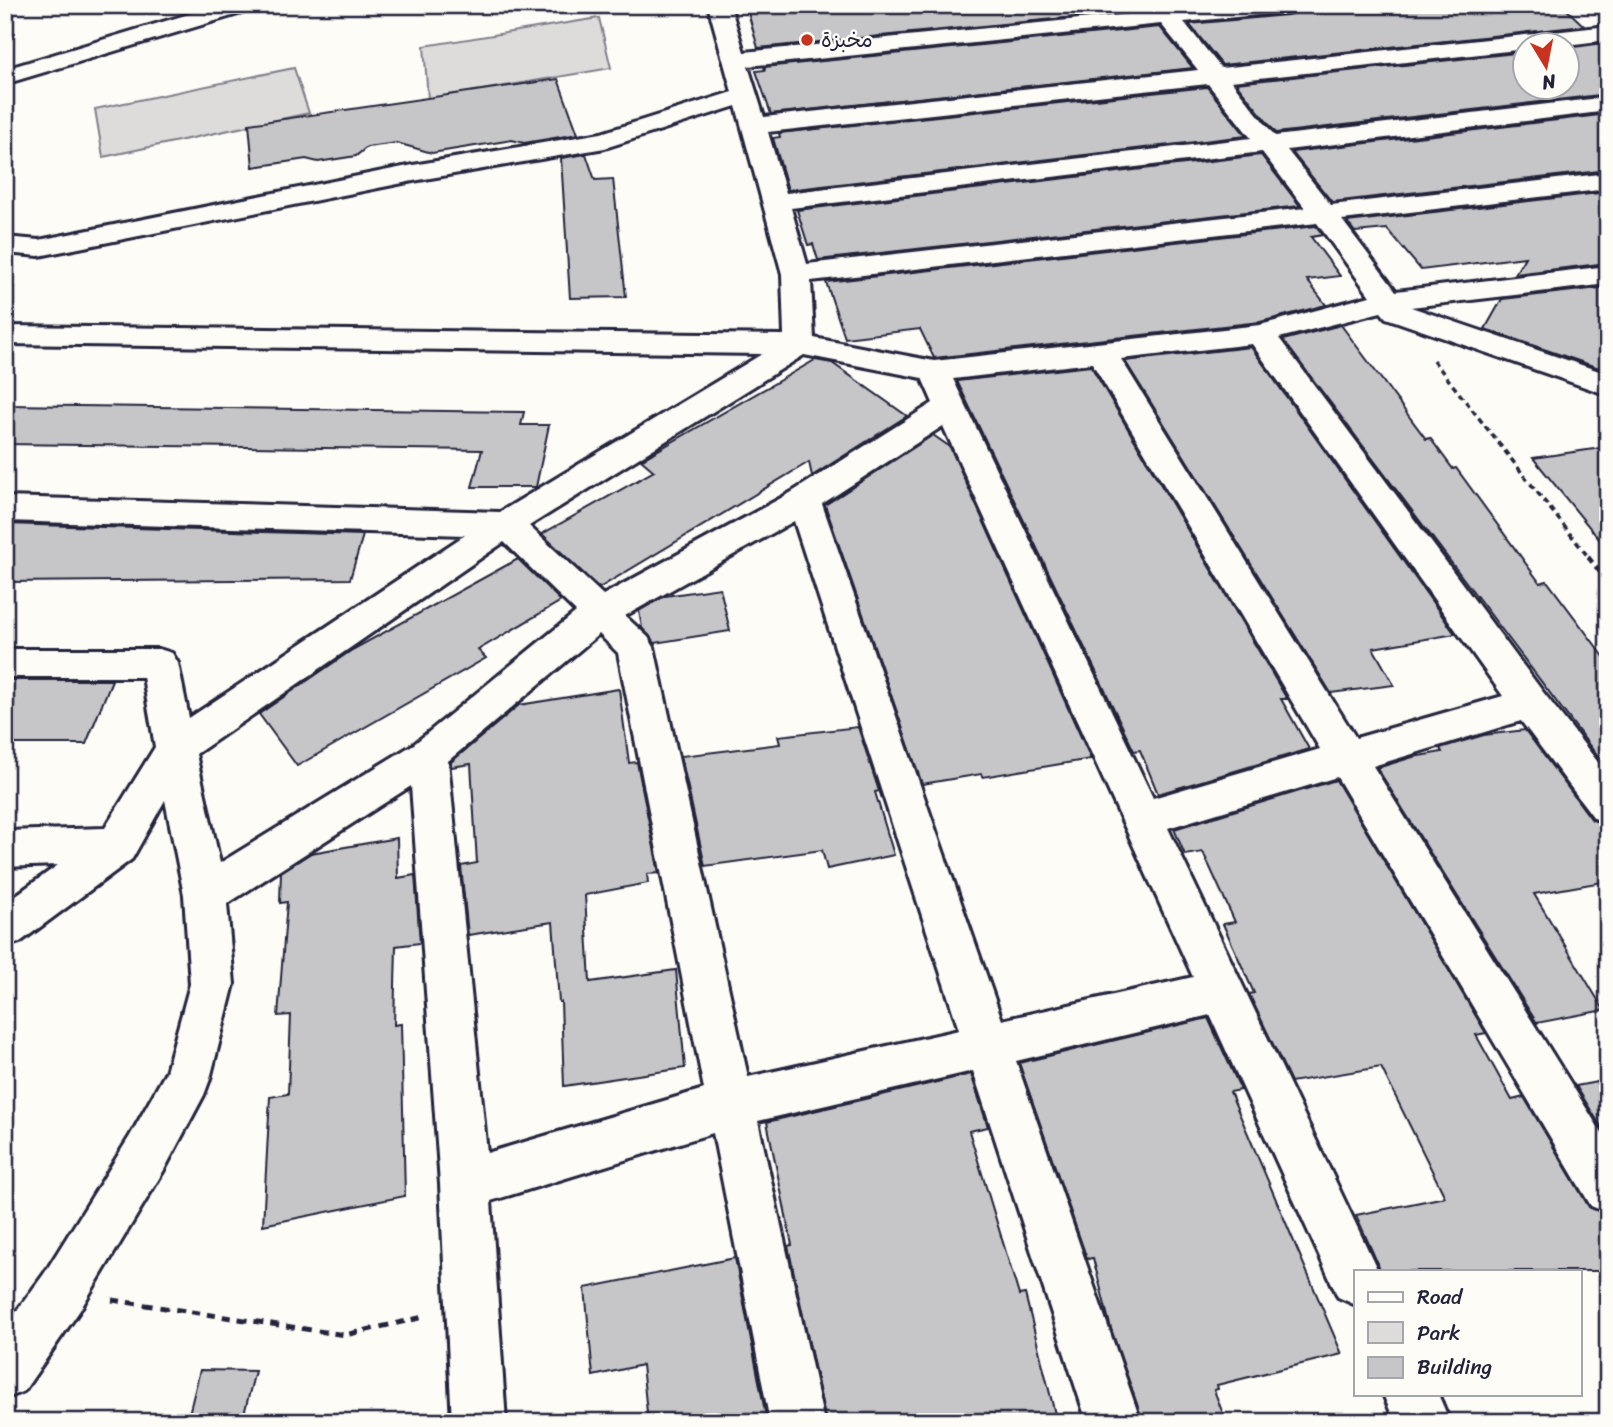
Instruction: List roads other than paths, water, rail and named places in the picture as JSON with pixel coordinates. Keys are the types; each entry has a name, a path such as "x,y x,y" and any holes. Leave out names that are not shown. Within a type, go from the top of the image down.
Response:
{"street":[{"path":"5,77 244,5"},
{"path":"719,5 796,274 799,345"},
{"path":"736,60 1163,12 1287,5"},
{"path":"1163,12 1264,142 1325,215 1392,306 1608,385"},
{"path":"5,245 39,248 413,173 606,140 751,111 1214,78 1605,21"},
{"path":"776,202 1264,142 1608,104"},
{"path":"796,274 1608,181"},
{"path":"5,335 799,345 934,371 1260,334 1392,306 1608,275"},
{"path":"1260,334 1529,703 1608,806"},
{"path":"5,928 117,846 175,748 506,524 799,345"},
{"path":"1101,352 1608,1189"},
{"path":"934,371 1354,1275"},
{"path":"205,895 428,755 600,613 804,500 950,407"},
{"path":"804,500 1114,1422"},
{"path":"5,509 506,524 635,647 797,1422"},
{"path":"5,663 159,663 205,895 212,984 187,1079 147,1153 61,1292 5,1372"},
{"path":"1141,819 1529,703"},
{"path":"428,755 465,1184 479,1422"},
{"path":"5,849 117,846"},
{"path":"465,1184 732,1104 1221,992"},
{"path":"1410,1396 1423,1422"}],"place":[{"name":"مخبزة","path":"807,40"}]}
